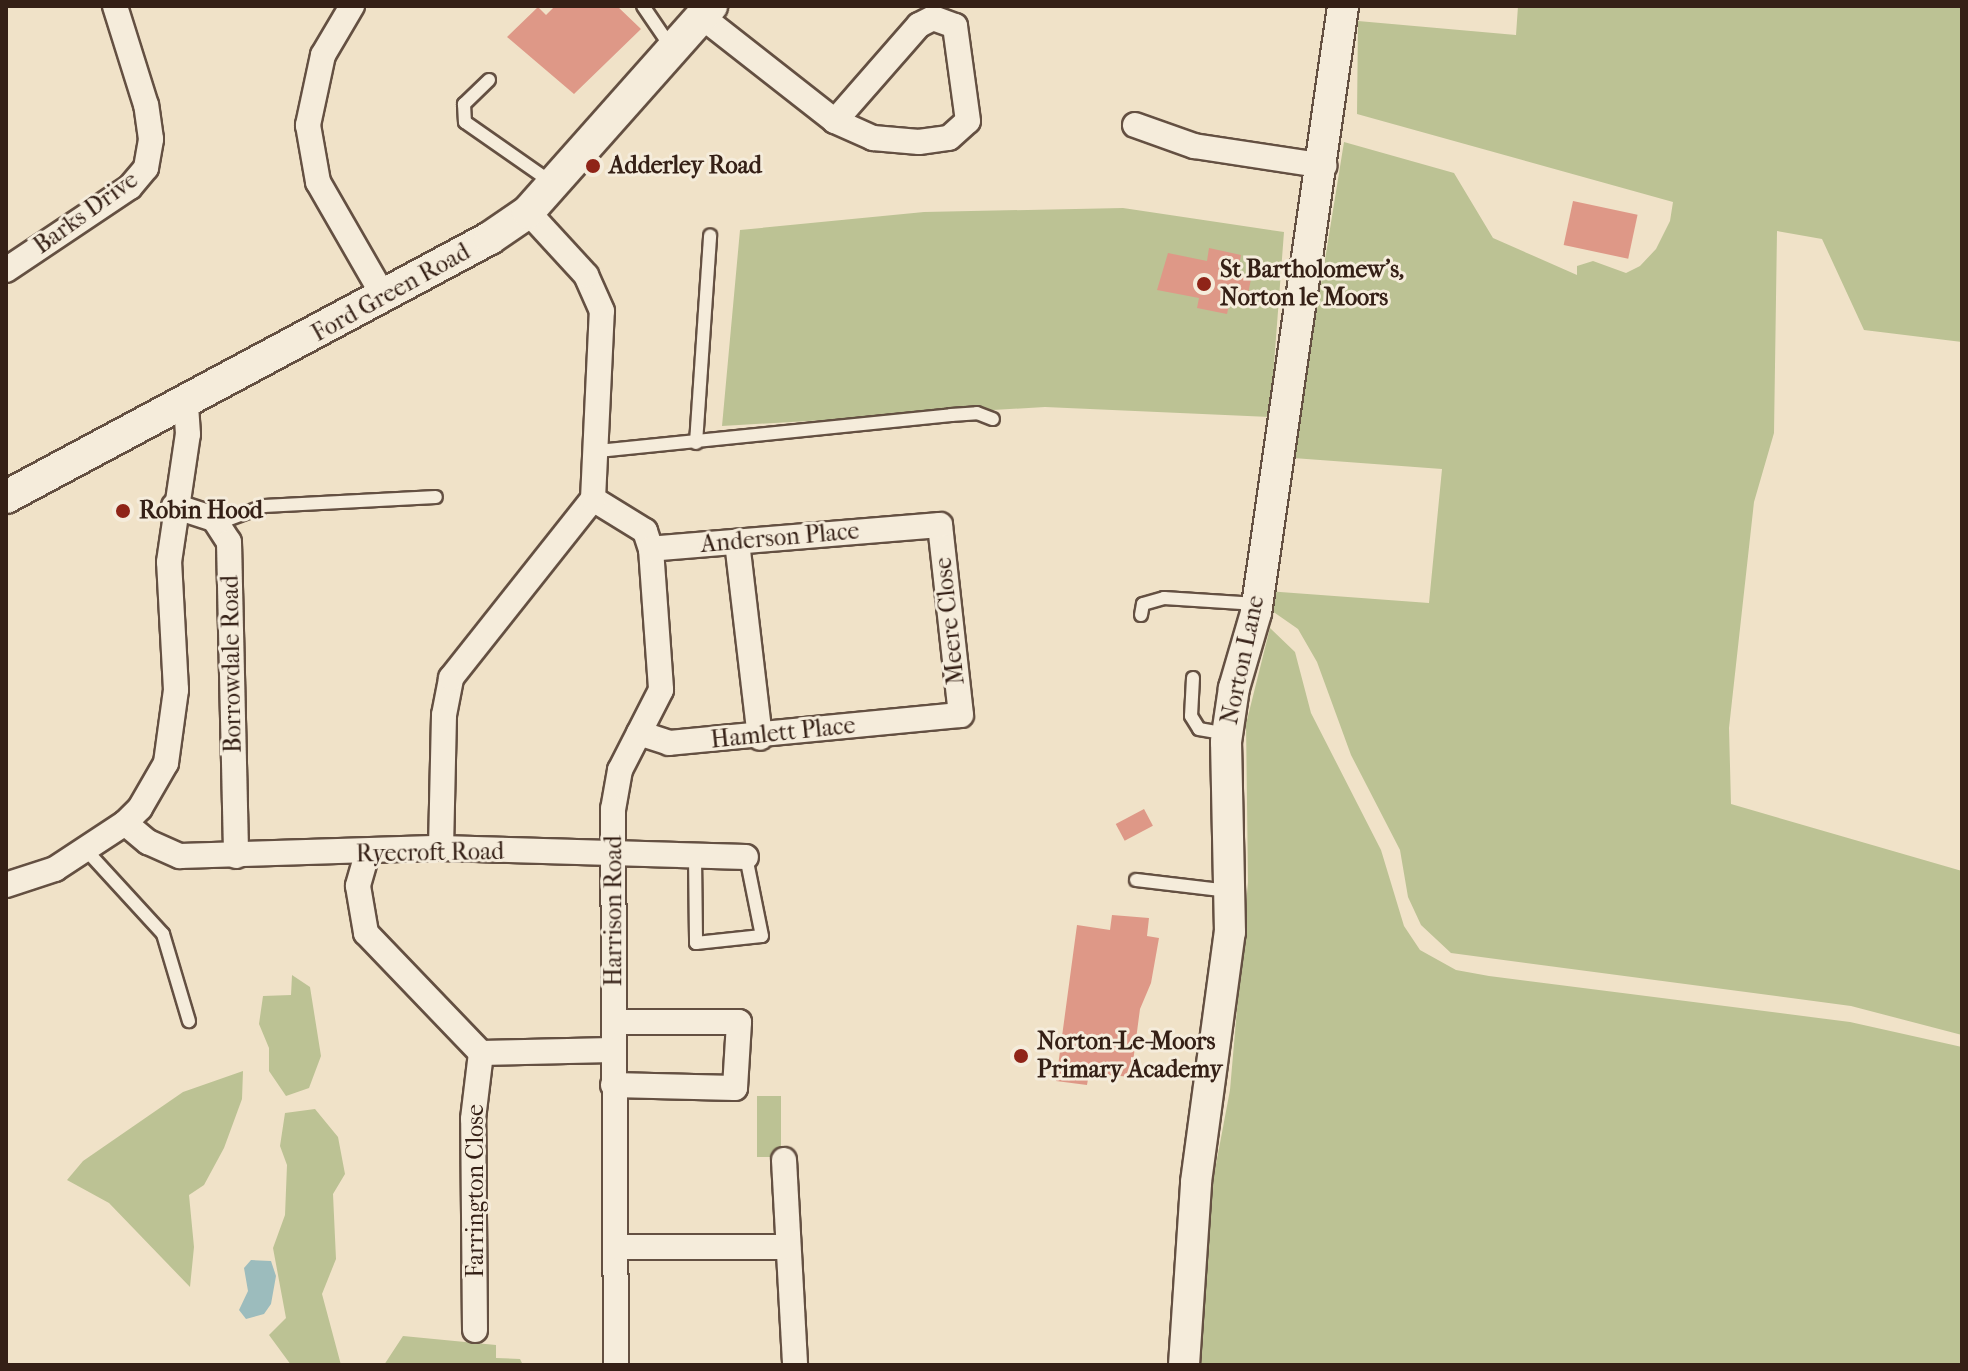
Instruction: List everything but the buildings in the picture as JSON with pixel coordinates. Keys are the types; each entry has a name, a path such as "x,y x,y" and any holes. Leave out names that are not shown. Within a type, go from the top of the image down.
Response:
{"main road":[{"name":"Ford Green Road","path":"6,497 186,405 384,297 528,212 706,11"}],"street":[{"name":"Barks Drive","path":"6,270 130,187 146,168 151,139 146,105 115,6"},
{"path":"352,6 323,55 308,125 318,182 384,297"},
{"name":"Norton Lane","path":"1184,1365 1196,1182 1228,947 1227,734 1257,604 1324,166 1343,6"},
{"path":"706,11 835,121 873,138 919,142 961,131 968,121 955,26 933,18 919,25 835,121"},
{"path":"1135,125 1194,146 1324,166"},
{"path":"441,848 444,715 451,678 593,499 598,451 602,311 586,275 528,212"},
{"path":"6,885 55,869 86,850 125,823 154,787 172,737 176,690 169,562 174,506 188,434 186,405"},
{"path":"593,499 645,531 651,549"},
{"path":"174,506 219,523"},
{"name":"Borrowdale Road","path":"219,523 229,542 236,856"},
{"name":"Meere Close","path":"908,528 940,525 961,715 927,717"},
{"name":"Anderson Place","path":"651,549 908,528"},
{"path":"737,542 760,738"},
{"name":"Harrison Road","path":"616,1365 613,854 620,770 661,690 651,549"},
{"name":"Hamlett Place","path":"639,733 669,743 760,738 927,717"},
{"name":"Ryecroft Road","path":"125,823 148,842 180,856 367,854 441,848 746,857"},
{"path":"367,854 358,886 366,933 481,1053 612,1050"},
{"path":"613,1085 735,1088 739,1022 615,1022"},
{"name":"Farrington Close","path":"475,1330 473,1119 481,1053"},
{"path":"784,1160 785,1247 795,1365"},
{"path":"615,1247 785,1247"}],"lane":[{"path":"643,6 671,47"},
{"path":"489,80 464,104 465,122 554,184"},
{"path":"696,443 710,235"},
{"path":"598,451 951,415 986,414 993,419"},
{"path":"219,523 264,506 436,497"},
{"path":"1141,615 1143,604 1164,598 1257,604"},
{"path":"1193,678 1191,716 1199,729 1227,734"},
{"path":"86,850 163,934 189,1021"},
{"path":"695,857 696,943 762,936 746,857"},
{"path":"1136,880 1229,891"}],"green space":[{"path":"1518,6 1962,6 1962,342 1864,330 1822,239 1777,231 1774,433 1754,502 1729,728 1731,804 1962,871 1962,1035 1851,1006 1451,953 1421,925 1408,897 1400,850 1351,755 1317,662 1298,629 1265,606 1268,591 1429,603 1442,469 1293,458 1344,142 1454,173 1493,238 1577,275 1577,266 1593,261 1626,273 1640,266 1656,249 1670,221 1673,202 1357,114 1358,21 1516,35"},
{"path":"1123,208 1284,232 1270,417 1045,407 722,426 740,230 924,212"},
{"path":"1270,628 1295,652 1311,713 1381,850 1404,926 1420,950 1456,970 1489,976 1850,1022 1962,1047 1962,1365 1194,1365 1207,1212 1230,1090 1248,882 1246,724"},
{"path":"292,975 310,987 321,1056 309,1088 286,1096 269,1071 269,1048 259,1024 263,996 291,995"},
{"path":"243,1071 242,1099 224,1148 204,1185 189,1195 194,1247 190,1287 109,1203 67,1180 83,1161 183,1092"},
{"path":"757,1096 781,1096 781,1157 757,1157"},
{"path":"315,1109 338,1137 345,1174 333,1194 336,1259 322,1294 341,1365 291,1365 269,1335 286,1318 273,1248 285,1215 287,1165 280,1146 285,1113"},
{"path":"403,1336 496,1345 496,1358 520,1359 523,1365 384,1365"}],"water":[{"path":"251,1260 271,1261 276,1276 271,1304 264,1314 246,1319 239,1310 248,1291 244,1268"}],"place":[{"name":"Adderley Road","path":"593,166"},
{"name":"St Bartholomew's, Norton le Moors","path":"1204,284"},
{"name":"Robin Hood","path":"123,511"},
{"name":"Norton-Le-Moors Primary Academy","path":"1021,1056"}]}
